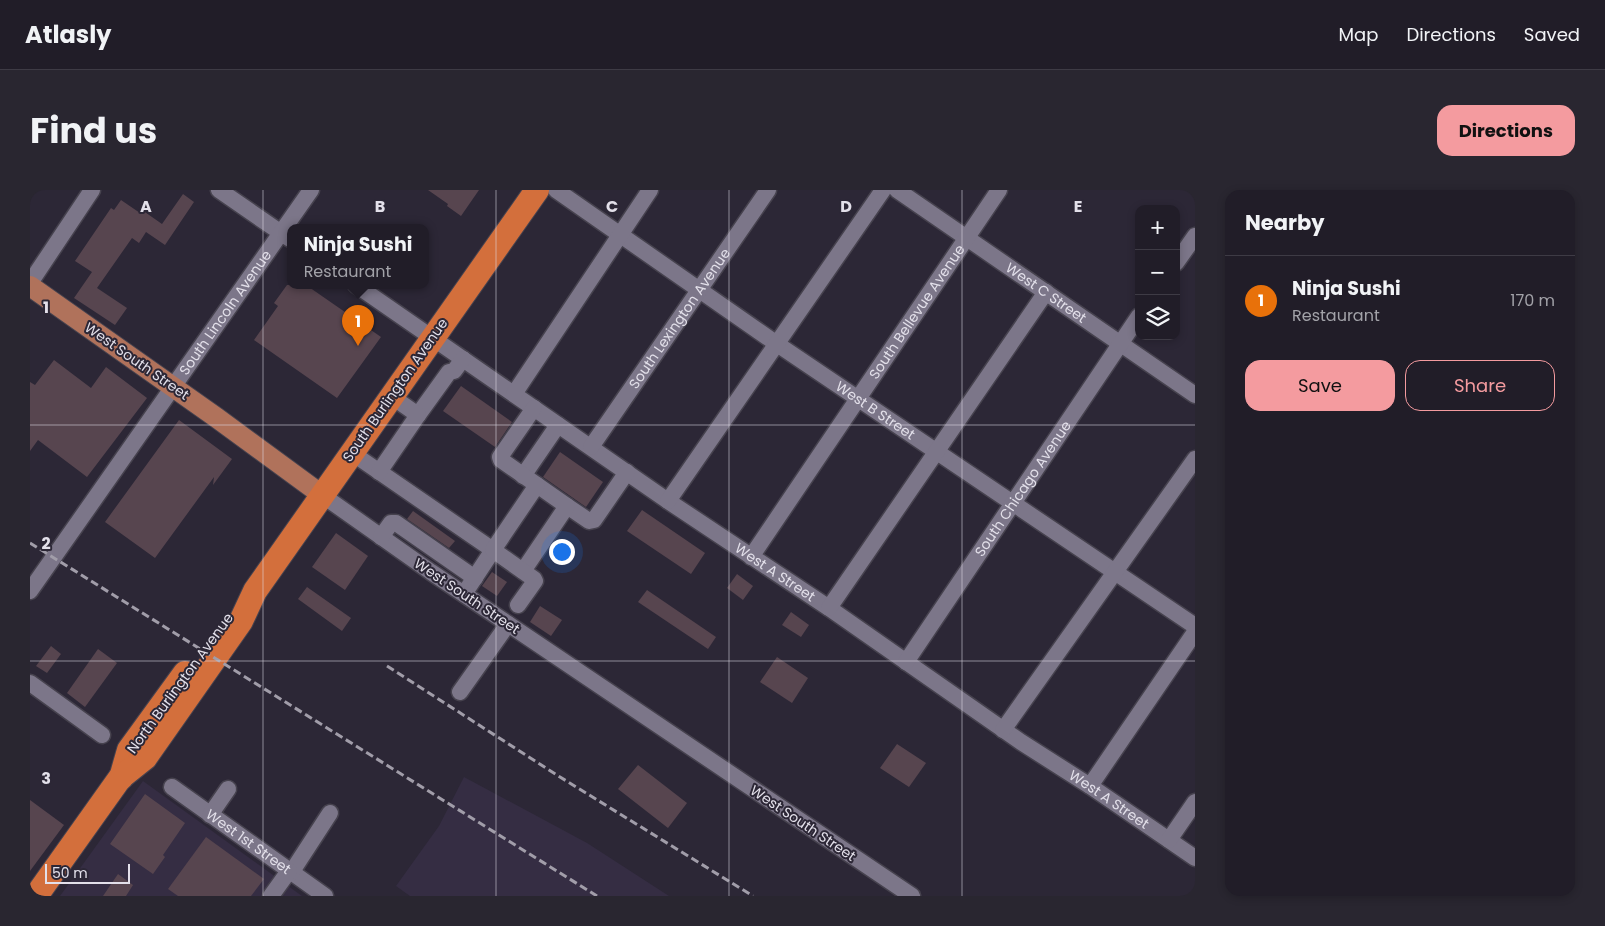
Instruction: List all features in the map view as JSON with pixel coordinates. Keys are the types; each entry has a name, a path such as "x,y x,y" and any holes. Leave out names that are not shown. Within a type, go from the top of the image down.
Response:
{"highway":[{"name":"South Burlington Avenue","path":"255,590 536,190"},
{"name":"North Burlington Avenue","path":"36,896 120,778 129,750 229,612 255,590"}],"main road":[{"name":"West South Street","path":"30,285 322,495"}],"street":[{"path":"30,285 92,190"},
{"path":"219,190 286,236"},
{"name":"South Lincoln Avenue","path":"293,224 311,190"},
{"name":"West B Street","path":"556,190 777,344 1195,626"},
{"path":"514,394 650,190"},
{"name":"South Lexington Avenue","path":"591,447 768,190"},
{"path":"668,502 883,190"},
{"name":"West C Street","path":"897,190 1195,395"},
{"name":"South Bellevue Avenue","path":"751,557 999,190"},
{"name":"South Lincoln Avenue","path":"30,591 174,387 286,236"},
{"path":"1180,257 1195,236"},
{"name":"West A Street","path":"362,289 668,502 829,608 1004,730 1195,858"},
{"path":"829,608 1046,292"},
{"name":"South Chicago Avenue","path":"906,662 1135,322"},
{"path":"379,472 449,372 454,371 463,359"},
{"path":"391,396 418,416"},
{"path":"534,408 500,457 501,460 537,486 589,521 594,520 627,472"},
{"path":"523,476 558,424"},
{"path":"352,453 534,579 535,581 518,605"},
{"path":"1004,730 1195,459"},
{"path":"464,594 537,486"},
{"name":"West South Street","path":"322,495 508,624 912,896"},
{"path":"523,571 568,506"},
{"path":"381,537 391,524 396,523 474,578"},
{"path":"460,692 508,624"},
{"path":"1090,786 1195,632"},
{"path":"30,683 102,735"},
{"name":"West 1st Street","path":"172,787 324,896"},
{"path":"210,815 228,789"},
{"path":"1169,840 1195,802"},
{"path":"271,896 290,872 330,813"}],"shaded area":[{"path":"464,777 587,843 669,896 410,896 396,886 439,826"},
{"path":"143,781 302,896 60,896"}],"building":[{"path":"428,190 479,190 461,216"},
{"path":"183,194 194,202 165,245 146,232 139,243 132,238 97,288 127,308 115,325 74,298 92,272 75,261 111,208 114,210 121,200 140,213 142,210 162,224"},
{"path":"287,285 287,289 312,289 381,337 337,398 254,340 278,306 274,303"},
{"path":"54,360 91,388 106,367 147,398 87,477 38,440 30,451 30,382 35,385"},
{"path":"461,386 512,422 495,447 443,411"},
{"path":"179,420 232,459 213,485 214,477 155,558 105,522"},
{"path":"560,452 603,482 586,507 543,477"},
{"path":"642,510 705,553 691,574 627,531"},
{"path":"413,511 455,541 449,548 407,519"},
{"path":"336,533 368,556 345,590 312,567"},
{"path":"492,572 507,582 497,596 482,586"},
{"path":"737,574 753,586 743,600 727,588"},
{"path":"307,587 351,618 342,631 298,599"},
{"path":"647,590 716,637 708,649 638,602"},
{"path":"540,606 562,620 551,636 530,622"},
{"path":"791,612 809,625 801,637 782,625"},
{"path":"51,646 61,654 47,673 36,666"},
{"path":"98,649 117,663 85,707 67,693"},
{"path":"777,657 808,678 792,703 760,682"},
{"path":"897,744 926,763 909,787 880,768"},
{"path":"638,765 687,803 668,828 618,789"},
{"path":"145,794 185,823 163,855 165,857 153,874 110,844"},
{"path":"30,800 64,825 30,871"},
{"path":"206,837 264,879 251,896 178,896 168,889"},
{"path":"118,874 133,885 126,896 103,896"}],"railway":[{"path":"30,543 597,896"},
{"path":"387,666 560,777 753,896"}],"place":[{"name":"Ninja Sushi","path":"358,346"}]}
